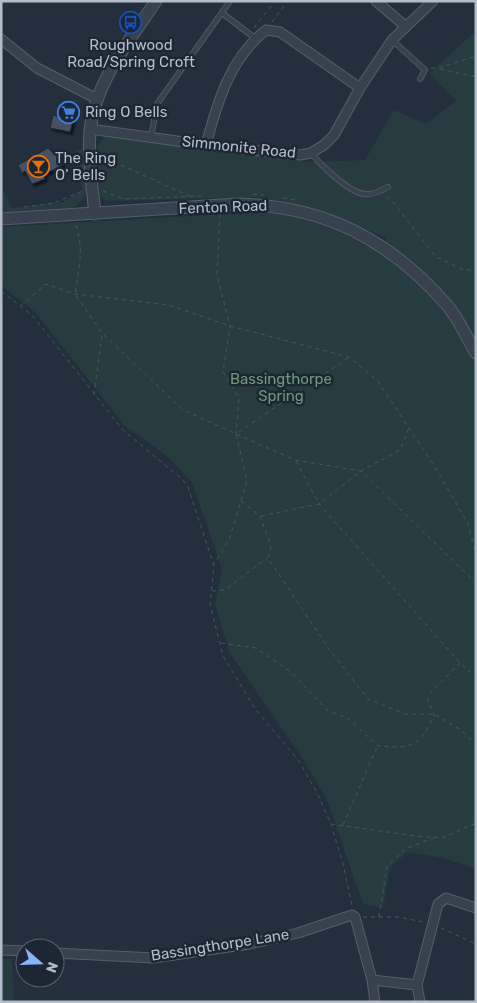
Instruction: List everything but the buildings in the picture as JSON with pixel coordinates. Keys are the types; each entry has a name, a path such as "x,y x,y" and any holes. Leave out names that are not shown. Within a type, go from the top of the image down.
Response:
{"street":[{"path":"376,1 405,26"},
{"name":"Simmonite Road","path":"90,129 206,145 300,155 311,153 324,145 334,135 360,88 392,40 433,1"},
{"path":"95,214 90,129 97,99 150,3"},
{"path":"206,145 216,105 238,59 252,36 266,30 280,32 360,88"},
{"path":"1,39 37,68 97,99"},
{"name":"Fenton Road","path":"1,220 95,214 206,201 220,206 257,204 285,207 312,213 362,234 401,259 447,305 476,353"},
{"path":"420,1002 417,985 438,904 446,898 476,908"},
{"path":"353,916 372,980 375,1002"},
{"name":"Bassingthorpe Lane","path":"65,954 154,958 250,944 298,933 353,916"},
{"path":"1,950 15,951"},
{"path":"372,980 417,985"}],"lane":[{"path":"151,137 157,104 230,1"},
{"path":"222,13 252,36"},
{"path":"392,40 425,70 420,79"},
{"path":"311,153 320,164 352,189 365,194 379,192 388,187"}],"path":[{"path":"252,36 275,1"},
{"path":"266,30 288,1"},
{"path":"425,70 439,68 476,56"},
{"path":"439,68 476,77"},
{"path":"90,149 100,156 190,196 206,201"},
{"path":"19,208 54,203 92,187 123,199 190,196 206,201"},
{"path":"379,192 393,202 435,256 461,269 476,271"},
{"path":"249,194 267,196"},
{"path":"275,197 301,202"},
{"path":"214,566 229,540 247,481 236,434 238,398 223,372 230,326 217,275 220,206"},
{"path":"72,215 82,242 75,294 102,333 183,410 295,460 361,471 476,583"},
{"path":"19,307 46,284 75,294 169,305 230,326 349,357 377,380 440,475 468,524 476,555"},
{"path":"1,291 32,316 122,429 184,480 188,487 214,566 210,604 223,656 255,710 299,761 330,824 345,872 353,916 398,916 432,924 476,944"},
{"path":"94,394 102,333"},
{"path":"236,434 349,357"},
{"path":"260,516 319,504 361,471 400,450 409,428"},
{"path":"295,460 319,504 460,663 476,677"},
{"path":"212,591 225,590 268,558 271,546 260,516 241,500"},
{"path":"268,558 329,650 368,699 405,714 434,714 461,730 476,746"},
{"path":"220,642 256,648 291,672 327,710 349,719 378,746 408,748 421,739 429,728 434,714 428,700 429,694 460,663"},
{"path":"343,825 378,746"},
{"path":"330,824 442,838 476,823"},
{"path":"378,917 387,866 406,849 435,837"}],"green space":[{"name":"Bassingthorpe Spring","path":"476,31 476,869 443,858 407,852 390,868 383,908 363,904 327,800 303,759 229,652 215,604 222,569 192,482 167,456 124,425 36,313 1,285 1,227 276,211 336,230 380,252 387,238 334,216 284,201 254,197 106,201 100,196 97,146 105,136 307,162 365,160 394,110 426,124 456,101 429,73"},
{"path":"77,150 85,150 88,183 84,198 79,203 72,208 1,215 1,187 12,208 63,202 82,190"},
{"path":"1,959 12,959 14,1002 1,1002"}],"place":[{"name":"Roughwood Road/Spring Croft","path":"131,22"},
{"name":"Ring O Bells","path":"69,112"},
{"name":"The Ring O' Bells","path":"39,167"}]}
